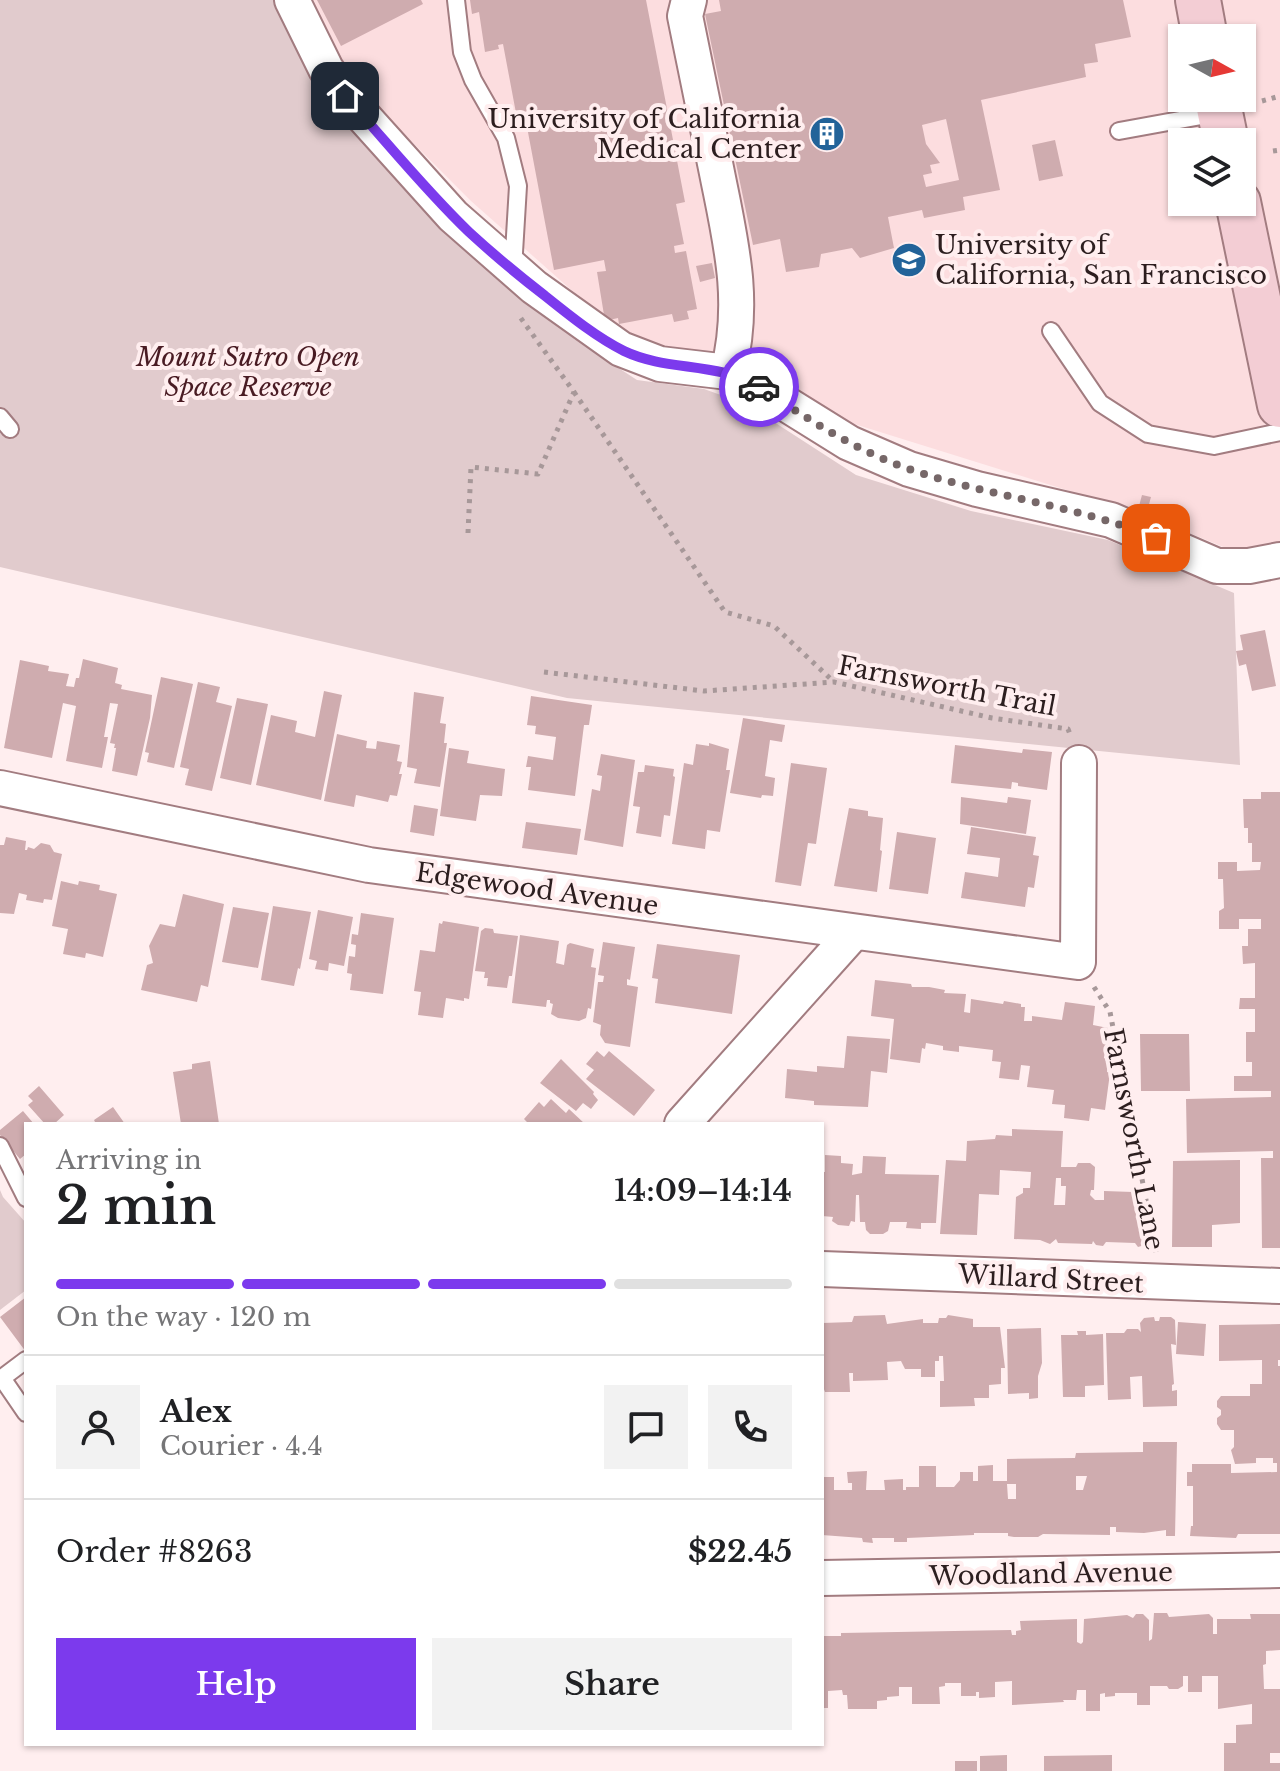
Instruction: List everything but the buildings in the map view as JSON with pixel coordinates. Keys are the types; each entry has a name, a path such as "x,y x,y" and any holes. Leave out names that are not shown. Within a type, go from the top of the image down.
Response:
{"street":[{"path":"292,0 326,69 345,96 453,216 524,279 599,335 643,359 679,367 728,372 754,384 849,443 909,469 977,489 1111,520 1217,566 1280,560"},
{"path":"689,0 685,16 735,265 737,316 735,345 728,372"},
{"path":"1198,0 1202,24"},
{"path":"1243,216 1269,297 1280,405"},
{"path":"1078,962 1079,763"},
{"name":"Edgewood Avenue","path":"0,788 369,865 1078,962"},
{"path":"684,1122 854,932"},
{"name":"Willard Street","path":"824,1269 1280,1286"},
{"name":"Woodland Avenue","path":"824,1578 1280,1570"}],"lane":[{"path":"456,0 462,52 473,80 506,138 518,186 524,279"},
{"path":"1119,131 1221,117"},
{"path":"1051,331 1100,403 1148,434 1214,446 1280,432"},
{"path":"0,1146 24,1194"},
{"path":"24,1362 2,1378 24,1410"}],"path":[{"path":"1262,101 1280,96"},
{"path":"524,279 515,311 725,612 774,626 834,682"},
{"path":"468,533 471,467 538,474 574,392"},
{"name":"Farnsworth Trail","path":"544,672 704,691 834,682 992,718 1068,729 1079,763"},
{"name":"Farnsworth Lane","path":"1078,962 1110,1012 1162,1284"}],"shaded area":[{"name":"University of California, San Francisco","path":"299,0 1280,0 1280,570 1140,513 707,378 604,319 471,201 311,41"}],"green space":[{"name":"Mount Sutro Open Space Reserve","path":"0,0 283,0 534,306 637,380 704,389 746,404 856,475 971,511 1108,540 1234,593 1240,765 567,698 0,567"},
{"path":"0,1190 24,1221 24,1292 0,1310"}],"way so far":[{"path":"759,387 818,425 877,457 977,489 1088,513 1156,538"}],"place":[{"name":"University of California Medical Center","path":"827,134"},
{"name":"University of California, San Francisco","path":"909,260"}],"route":[{"path":"345,96 453,216 562,310 621,349 643,359 679,367 728,372 759,387"}]}
